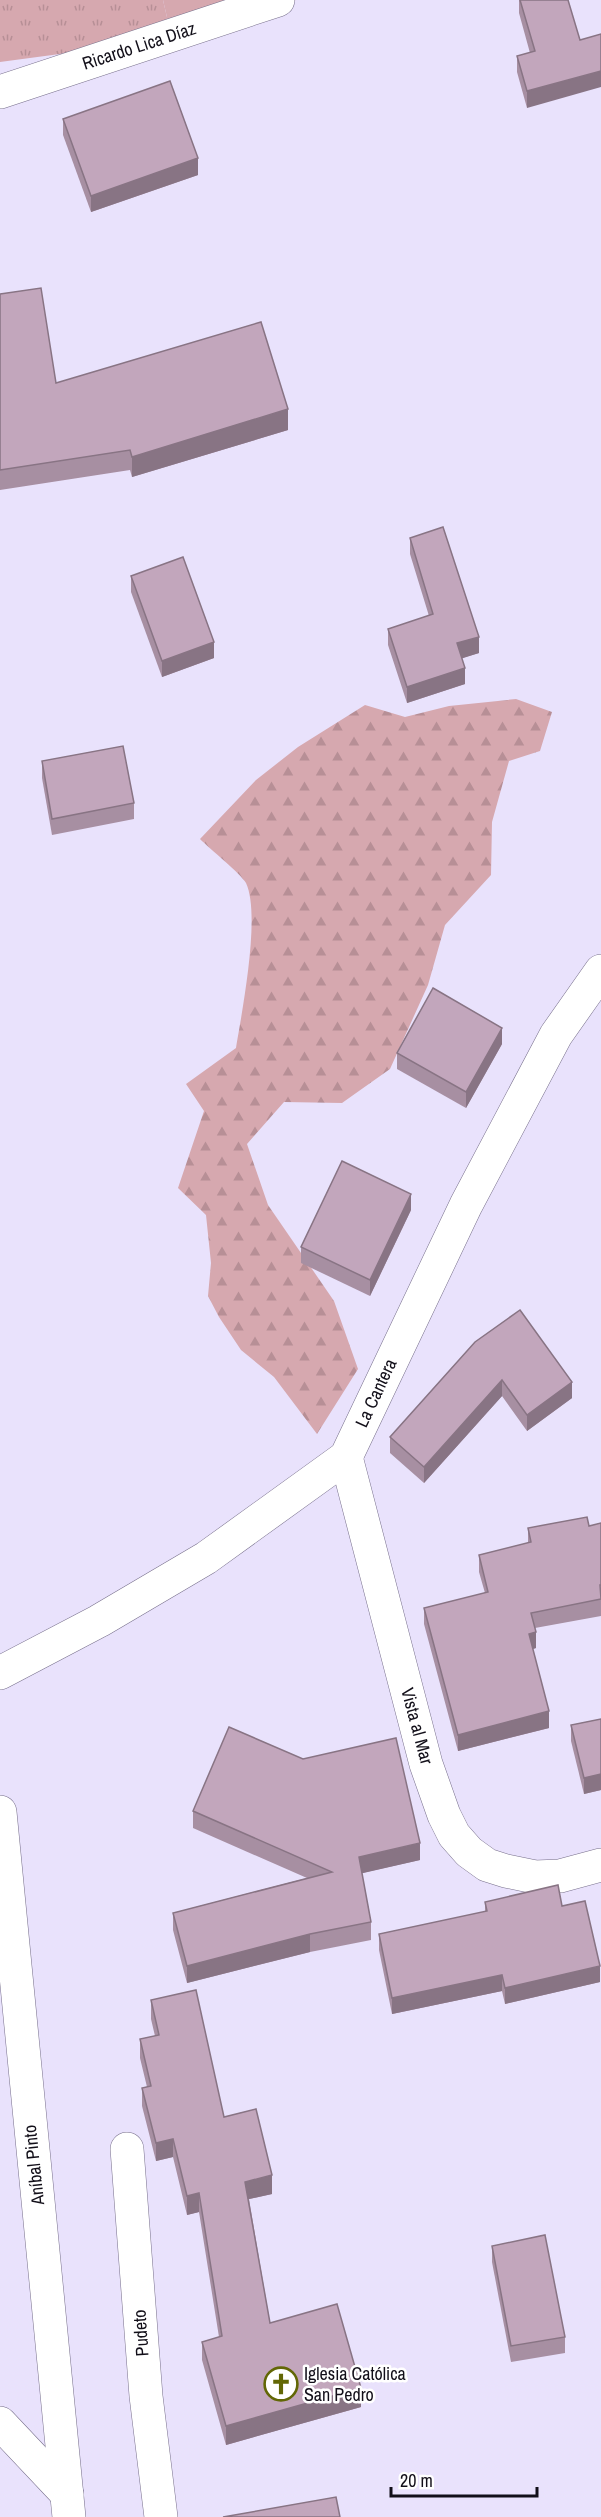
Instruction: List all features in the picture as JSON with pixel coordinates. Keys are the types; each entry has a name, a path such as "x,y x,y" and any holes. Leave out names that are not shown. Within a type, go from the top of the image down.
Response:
{"street":[{"name":"Ricardo Lica Díaz","path":"0,92 278,0"},
{"name":"La Cantera","path":"0,1673 99,1622 206,1558 346,1457 466,1205 556,1035 601,971"},
{"name":"Vista al Mar","path":"346,1457 426,1764 444,1815 454,1835 469,1852 487,1865 506,1871 535,1876 560,1876 601,1865"},
{"name":"Aníbal Pinto","path":"0,1812 68,2506"},
{"name":"Pudeto","path":"127,2149 146,2396 161,2517"},
{"path":"0,2423 68,2506"}],"green space":[{"path":"0,0 163,0 172,39 0,62"},
{"path":"163,0 296,0 172,39"},
{"path":"516,699 552,712 540,751 509,761 492,822 491,875 445,925 428,985 390,1069 342,1103 284,1102 247,1144 268,1205 334,1301 358,1369 317,1434 274,1377 241,1350 219,1317 208,1296 211,1263 206,1215 178,1188 204,1111 186,1084 236,1048 251,940 252,917 246,883 232,867 200,839 256,780 298,747 365,705 405,717 449,706"}],"building":[{"path":"520,0 568,0 580,40 601,34 601,71 527,91 517,56 535,51"},
{"path":"170,81 198,158 91,196 63,119"},
{"path":"41,288 56,383 261,322 288,409 132,457 130,450 0,470 0,294"},
{"path":"443,527 479,637 457,643 465,668 407,687 388,629 433,614 410,538"},
{"path":"183,557 214,642 162,661 131,576"},
{"path":"123,746 134,803 52,819 42,761"},
{"path":"433,988 502,1028 466,1092 397,1053"},
{"path":"342,1161 411,1194 370,1280 301,1247"},
{"path":"520,1310 572,1382 527,1415 502,1380 424,1467 390,1437 475,1342"},
{"path":"587,1517 589,1526 601,1523 601,1599 531,1613 536,1632 529,1634 549,1711 458,1735 424,1608 488,1592 479,1555 531,1542 528,1528"},
{"path":"601,1719 601,1774 584,1778 571,1725"},
{"path":"229,1727 303,1759 396,1738 420,1843 359,1857 371,1922 310,1934 187,1966 173,1913 332,1872 193,1811"},
{"path":"558,1885 562,1906 585,1901 600,1966 505,1988 502,1975 392,1998 379,1934 487,1911 485,1902"},
{"path":"196,1990 224,2117 256,2109 272,2175 245,2182 270,2323 337,2304 361,2388 226,2426 202,2342 222,2336 199,2193 187,2196 173,2139 156,2143 142,2088 151,2086 140,2039 159,2035 151,2000"},
{"path":"545,2235 565,2337 511,2346 492,2246"},
{"path":"336,2497 340,2517 223,2517"}],"place":[{"name":"Iglesia Católica San Pedro","path":"281,2384"}]}
